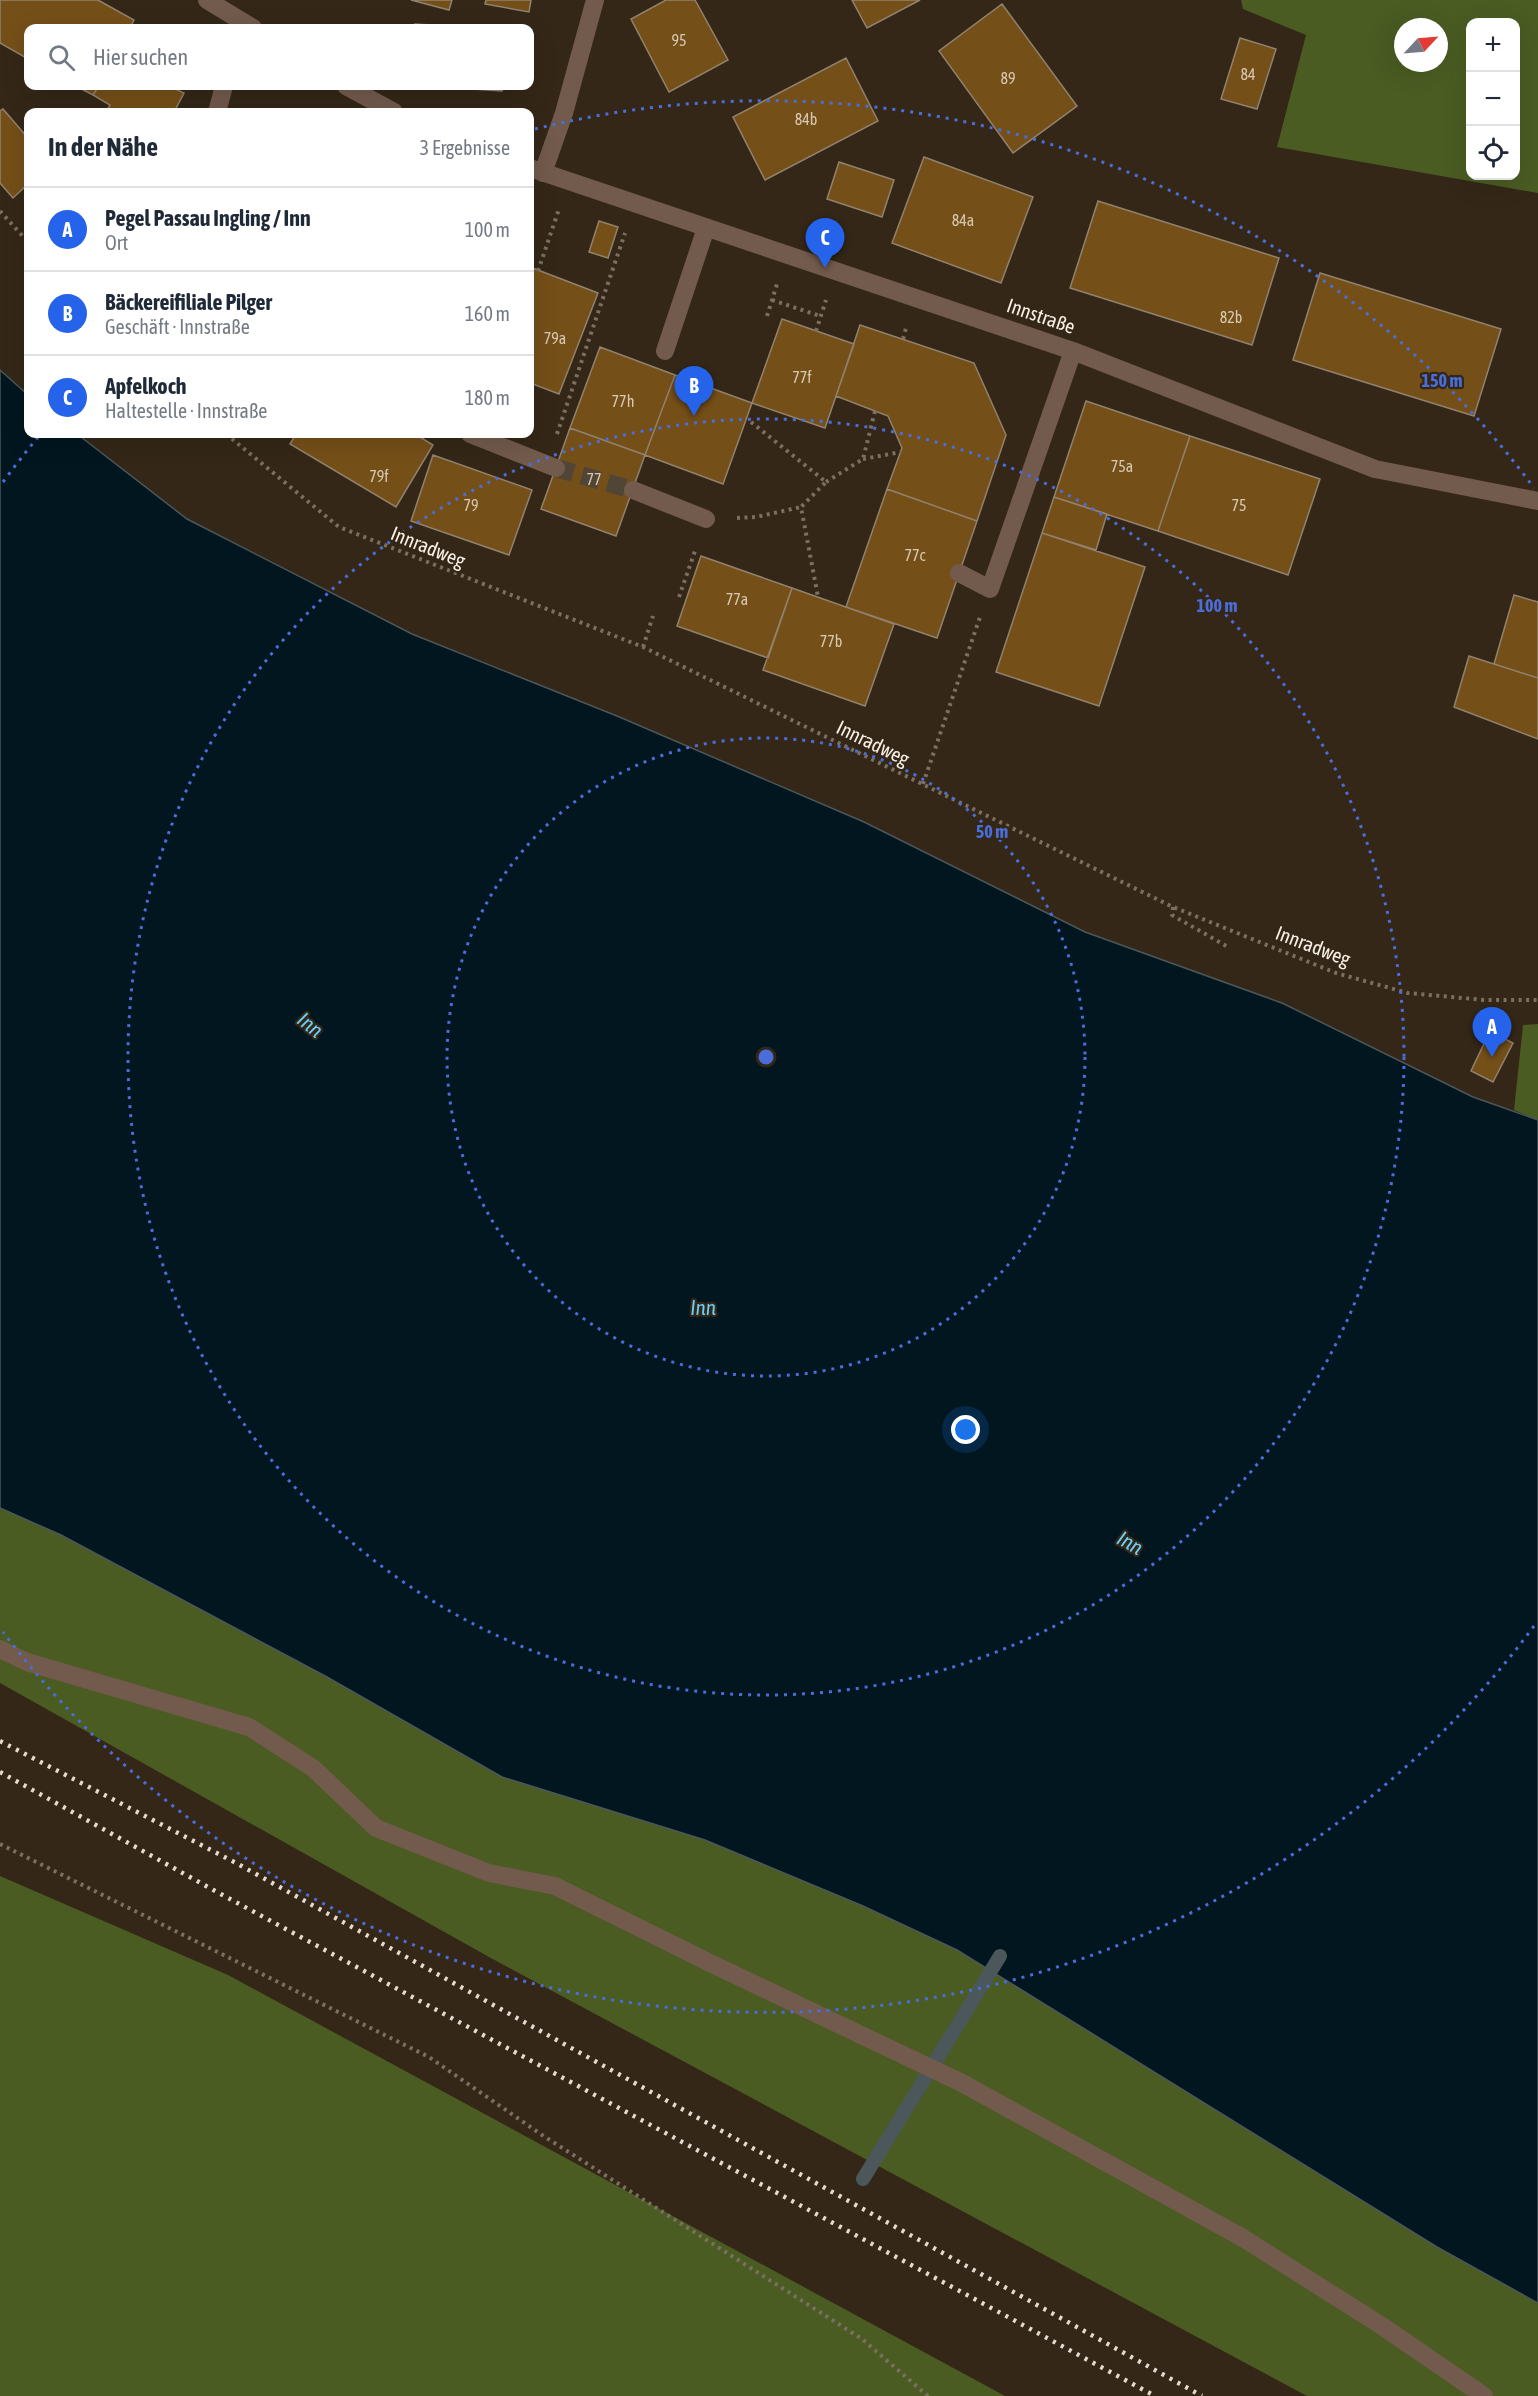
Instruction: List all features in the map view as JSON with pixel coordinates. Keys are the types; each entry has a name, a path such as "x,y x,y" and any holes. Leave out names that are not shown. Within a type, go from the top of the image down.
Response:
{"street":[{"path":"207,0 241,24"},
{"path":"536,171 564,113 595,0"},
{"path":"218,108 223,90"},
{"path":"353,90 387,108"},
{"name":"Innstraße","path":"536,171 1073,351 1375,469 1538,501"},
{"path":"665,351 706,228"},
{"path":"958,573 990,589 1073,351"},
{"path":"480,438 551,466"},
{"path":"633,490 706,519"},
{"path":"0,1649 27,1662 249,1727 314,1768 376,1828 489,1873 555,1886 962,2084 1243,2238 1382,2326 1484,2396"}],"path":[{"path":"538,271 569,182"},
{"path":"551,466 635,204"},
{"path":"0,211 24,238"},
{"path":"772,300 820,316"},
{"path":"863,459 875,411"},
{"path":"750,422 826,482"},
{"name":"Innradweg","path":"231,438 339,527 643,647 1173,906 1336,972 1408,993 1484,1000 1538,1000"},
{"path":"818,597 801,507 826,482 863,459 901,452"},
{"path":"923,784 990,589"},
{"path":"643,647 652,616"},
{"path":"1173,906 1172,915 1228,947"},
{"path":"0,1844 429,2057 542,2135 862,2339 928,2396"}],"green space":[{"path":"1241,0 1538,0 1538,193 1277,147 1306,35 1243,9"},
{"path":"1538,1024 1538,1120 1514,1110 1523,1025"},
{"path":"0,1508 61,1535 327,1677 502,1777 705,1840 863,1906 957,1950 1437,2247 1538,2303 1538,2396 1307,2396 489,1957 0,1683"},
{"path":"0,1876 228,1975 1005,2396 0,2396"}],"water":[{"name":"Inn","path":"0,370 24,391 24,438 82,438 187,519 412,634 617,716 864,822 1085,932 1282,1003 1473,1097 1538,1120 1538,2303 1437,2247 957,1950 863,1906 705,1840 502,1777 327,1677 61,1535 0,1508"}],"building":[{"path":"0,0 98,0 134,20 132,24 24,24 24,57 0,43"},
{"path":"411,0 452,0 449,10"},
{"path":"486,0 531,0 529,12 485,4"},
{"path":"666,0 695,0 728,60 669,92 631,19"},
{"path":"852,0 920,0 867,28"},
{"path":"1002,4 1077,106 1013,153 939,51"},
{"path":"1240,38 1276,49 1257,109 1221,99"},
{"path":"846,58 878,121 765,180 733,117"},
{"path":"84,90 96,90 93,95"},
{"path":"96,90 178,90 184,93 176,108 108,108 110,105 93,95"},
{"path":"3,109 24,133 24,188 13,198 0,183 0,111"},
{"path":"924,157 1033,197 1001,283 892,243"},
{"path":"839,162 894,180 882,217 827,199"},
{"path":"1098,201 1279,258 1252,345 1070,288"},
{"path":"599,221 618,227 608,258 589,252"},
{"path":"534,269 598,293 559,394 534,385"},
{"path":"1320,273 1501,329 1474,416 1293,360"},
{"path":"782,319 854,344 825,428 752,403"},
{"path":"860,325 974,363 1006,435 977,521 887,489 902,448 888,416 836,396"},
{"path":"600,347 675,375 645,455 570,428"},
{"path":"675,375 752,403 723,484 645,455"},
{"path":"1086,401 1190,436 1158,531 1054,497"},
{"path":"570,428 645,455 616,536 541,509"},
{"path":"1190,436 1320,479 1288,575 1158,531"},
{"path":"294,438 422,438 433,445 396,507 290,444"},
{"path":"433,455 532,490 509,555 411,521"},
{"path":"887,489 977,521 937,638 846,607"},
{"path":"1054,497 1107,514 1096,550 1042,533"},
{"path":"1042,533 1145,567 1099,706 996,672"},
{"path":"701,556 792,588 768,658 677,626"},
{"path":"792,588 894,624 865,706 763,670"},
{"path":"1514,595 1538,602 1538,678 1494,664"},
{"path":"1469,656 1538,678 1538,739 1454,707"},
{"path":"1490,1031 1513,1043 1493,1082 1471,1071"}],"waterway":[{"path":"863,2179 1000,1956"}],"tunnel":[{"path":"556,468 633,490"}],"railway":[{"path":"0,1741 236,1863 1202,2396"},
{"path":"0,1772 217,1892 1155,2396"}],"place":[{"name":"Apfelkoch","path":"825,268"},
{"name":"Bäckereifiliale Pilger","path":"694,416"},
{"name":"Pegel Passau Ingling / Inn","path":"1492,1057"}]}
